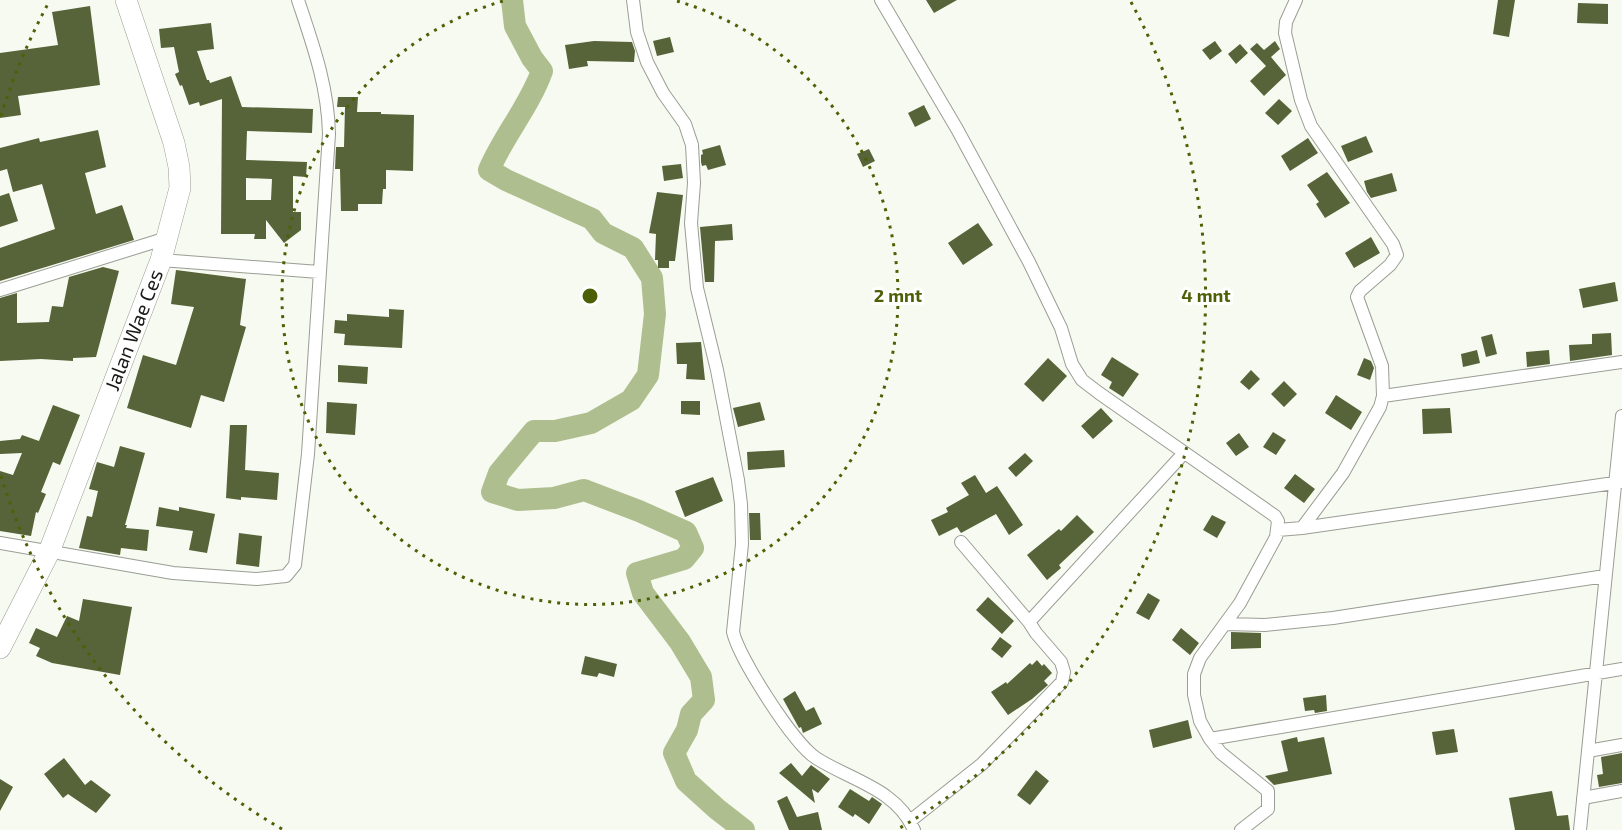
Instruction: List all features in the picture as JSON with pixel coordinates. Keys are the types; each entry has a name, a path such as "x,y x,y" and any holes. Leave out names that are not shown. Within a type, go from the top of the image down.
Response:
{"highway":[{"name":"Jalan Wae Ces","path":"0,648 49,552 161,260 178,198 180,167 174,142 126,0"}],"street":[{"path":"0,543 173,573 257,579 286,576 295,566 308,454 329,134 323,77 298,0"},
{"path":"633,0 637,32 646,62 663,93 685,124 692,145 694,183 691,223 697,288 717,370 741,504 742,544 733,632 736,644 752,673 786,724 810,753 879,790 897,804 912,825 982,764 1062,682 1064,672 1061,662 961,542"},
{"path":"880,0 957,129 1029,262 1060,328 1077,374 1099,393 1275,516 1278,521 1278,530 1240,603 1200,658 1194,674 1194,695 1200,721 1210,739 1221,753 1268,791 1268,809 1241,830"},
{"path":"1296,0 1286,22 1285,33 1301,100 1311,126 1396,251 1396,258 1390,266 1360,291 1357,297 1382,366 1383,396 1380,407 1342,473 1302,528"},
{"path":"0,290 167,238"},
{"path":"161,260 319,272"},
{"path":"1383,396 1622,362"},
{"path":"1580,830 1605,576 1618,483 1622,416"},
{"path":"1029,622 1184,453"},
{"path":"1278,530 1618,483"},
{"path":"1226,624 1265,625 1333,618 1605,576"},
{"path":"1210,739 1622,669"},
{"path":"1588,751 1622,745"},
{"path":"1583,798 1622,791"}],"building":[{"path":"926,0 957,0 934,13"},
{"path":"1498,0 1515,0 1509,37 1493,34"},
{"path":"1578,3 1608,4 1608,24 1577,23"},
{"path":"90,6 100,85 18,96 21,115 0,118 0,53 58,45 52,12"},
{"path":"211,23 214,49 197,51 207,80 210,83 231,76 242,107 313,109 312,133 247,131 246,160 307,162 306,177 293,176 293,212 301,212 301,230 284,243 266,220 266,239 254,239 255,234 221,234 222,99 200,106 199,102 189,105 182,85 180,86 175,74 179,72 174,47 161,48 159,29","holes":["246,178 272,179 271,200 246,200"]},
{"path":"670,37 674,52 657,56 653,41"},
{"path":"594,41 632,42 635,51 634,62 587,61 588,66 569,69 565,45"},
{"path":"1215,41 1222,51 1210,60 1202,50"},
{"path":"1275,41 1280,49 1271,57 1286,75 1264,96 1250,81 1266,66 1250,49 1257,43 1264,50"},
{"path":"1240,44 1248,53 1236,64 1228,54"},
{"path":"338,97 358,97 357,112 414,115 413,171 386,170 386,189 383,189 382,204 358,204 358,211 341,211 340,169 335,169 336,147 344,147 345,107 337,107"},
{"path":"1279,99 1292,111 1278,125 1265,113"},
{"path":"924,105 931,119 915,127 908,113"},
{"path":"98,130 106,167 85,173 96,214 122,205 134,240 0,281 0,248 55,229 42,184 13,192 7,169 0,171 0,148 39,138 40,142"},
{"path":"1366,136 1373,152 1348,162 1341,146"},
{"path":"1308,138 1318,153 1290,171 1281,156"},
{"path":"720,145 726,165 708,170 706,165 702,166 702,150"},
{"path":"869,149 875,161 863,167 857,154"},
{"path":"681,164 683,178 664,181 662,166"},
{"path":"1327,172 1350,203 1325,218 1316,204 1319,202 1307,185"},
{"path":"1392,173 1397,191 1371,198 1364,181"},
{"path":"657,192 683,195 675,261 669,261 669,268 658,268 658,260 655,260 656,234 649,233"},
{"path":"9,193 18,221 0,227 0,196"},
{"path":"978,223 993,245 963,265 948,243"},
{"path":"732,224 733,240 715,241 714,282 705,282 700,227"},
{"path":"1371,237 1380,253 1354,268 1345,253"},
{"path":"103,267 119,271 96,357 73,358 73,361 41,359 0,361 0,298 17,293 17,323 49,322 52,306 63,307 69,277"},
{"path":"176,270 246,279 240,325 246,327 224,402 201,395 191,428 127,408 143,355 176,365 194,307 171,304"},
{"path":"1615,282 1618,301 1583,308 1579,289"},
{"path":"389,309 404,310 402,348 344,345 345,334 334,333 335,320 347,321 347,314 389,317"},
{"path":"1611,333 1612,355 1570,361 1569,345 1592,344 1592,334"},
{"path":"1492,334 1497,354 1486,357 1481,337"},
{"path":"701,342 705,380 686,379 687,364 677,364 676,343"},
{"path":"1477,350 1480,363 1463,367 1461,354"},
{"path":"1549,350 1550,364 1527,367 1526,352"},
{"path":"1112,357 1139,374 1123,397 1109,388 1112,382 1101,375"},
{"path":"1048,358 1067,376 1043,402 1024,384"},
{"path":"1364,358 1371,361 1374,368 1370,380 1357,375"},
{"path":"338,365 368,367 367,384 338,382"},
{"path":"1251,370 1260,379 1249,390 1240,382"},
{"path":"1284,381 1297,394 1284,407 1271,394"},
{"path":"1336,395 1362,412 1351,430 1325,413"},
{"path":"681,401 700,401 700,415 681,414"},
{"path":"327,402 357,404 355,435 326,433"},
{"path":"760,402 765,420 738,427 733,408"},
{"path":"53,405 80,415 60,465 53,462 41,492 46,494 38,513 36,512 31,536 0,531 0,471 13,475 22,453 0,454 0,441 20,439 22,435 39,441"},
{"path":"1101,408 1113,421 1093,439 1081,426"},
{"path":"1450,408 1452,433 1423,434 1422,409"},
{"path":"230,425 247,425 245,470 279,473 277,500 226,498"},
{"path":"1273,432 1286,440 1276,455 1263,447"},
{"path":"1239,433 1249,447 1236,456 1226,443"},
{"path":"120,446 145,453 125,525 127,525 126,528 149,530 147,551 121,548 120,555 79,548 87,516 92,517 98,491 89,489 97,462 114,467"},
{"path":"784,450 785,467 748,470 747,452"},
{"path":"1025,453 1033,461 1016,477 1008,468"},
{"path":"1295,474 1315,489 1304,503 1284,488"},
{"path":"975,475 986,493 997,486 1023,525 1009,535 996,514 961,533 957,527 939,536 931,520 948,512 946,508 969,495 961,483"},
{"path":"713,477 723,501 685,517 675,491"},
{"path":"159,507 179,511 179,507 215,514 207,553 189,550 193,531 156,526"},
{"path":"749,513 760,513 761,540 750,540"},
{"path":"1077,515 1094,532 1059,565 1061,568 1047,580 1027,555 1059,529 1061,531"},
{"path":"1212,515 1226,522 1217,538 1203,530"},
{"path":"239,533 262,536 259,567 236,564"},
{"path":"1148,593 1160,600 1149,620 1136,613"},
{"path":"988,597 1014,621 1002,634 976,610"},
{"path":"83,599 132,607 120,675 52,663 36,656 40,648 29,643 36,628 57,637 67,616 79,621"},
{"path":"1181,628 1199,643 1190,655 1172,640"},
{"path":"1231,632 1261,633 1261,648 1231,649"},
{"path":"1000,637 1012,646 1002,658 991,649"},
{"path":"585,656 617,664 614,677 599,673 597,677 581,674"},
{"path":"1037,660 1052,673 1044,681 1048,685 1008,715 991,692 1006,682 1007,684 1030,663 1032,665"},
{"path":"795,691 806,711 814,707 822,724 803,733 783,699"},
{"path":"1326,695 1327,711 1315,713 1314,710 1305,711 1303,698"},
{"path":"1188,720 1192,738 1153,748 1149,730"},
{"path":"1454,729 1458,752 1436,755 1432,732"},
{"path":"1297,737 1298,742 1324,737 1332,774 1274,785 1265,776 1288,771 1281,741"},
{"path":"1622,753 1622,783 1599,787 1597,775 1603,774 1601,757"},
{"path":"64,758 85,785 91,780 111,795 96,813 68,794 63,798 44,774"},
{"path":"791,763 802,776 811,765 830,779 818,793 812,789 815,803 779,773"},
{"path":"1036,770 1049,781 1030,805 1017,795"},
{"path":"0,779 13,787 0,811"},
{"path":"850,789 869,801 872,797 882,804 869,824 855,814 853,817 838,807"},
{"path":"1552,791 1557,816 1568,815 1570,830 1515,830 1509,798"},
{"path":"787,796 797,817 818,812 822,830 789,830 777,801"}],"waterway":[{"path":"512,0 515,26 532,58 542,71 489,170 592,219 603,233 633,248 652,278 655,314 648,375 631,400 591,423 555,431 534,431 499,473 492,492 518,500 554,498 584,490 686,532 693,548 684,559 637,573 643,593 680,642 701,677 704,700 691,714 687,730 674,753 686,781 744,830"}]}
